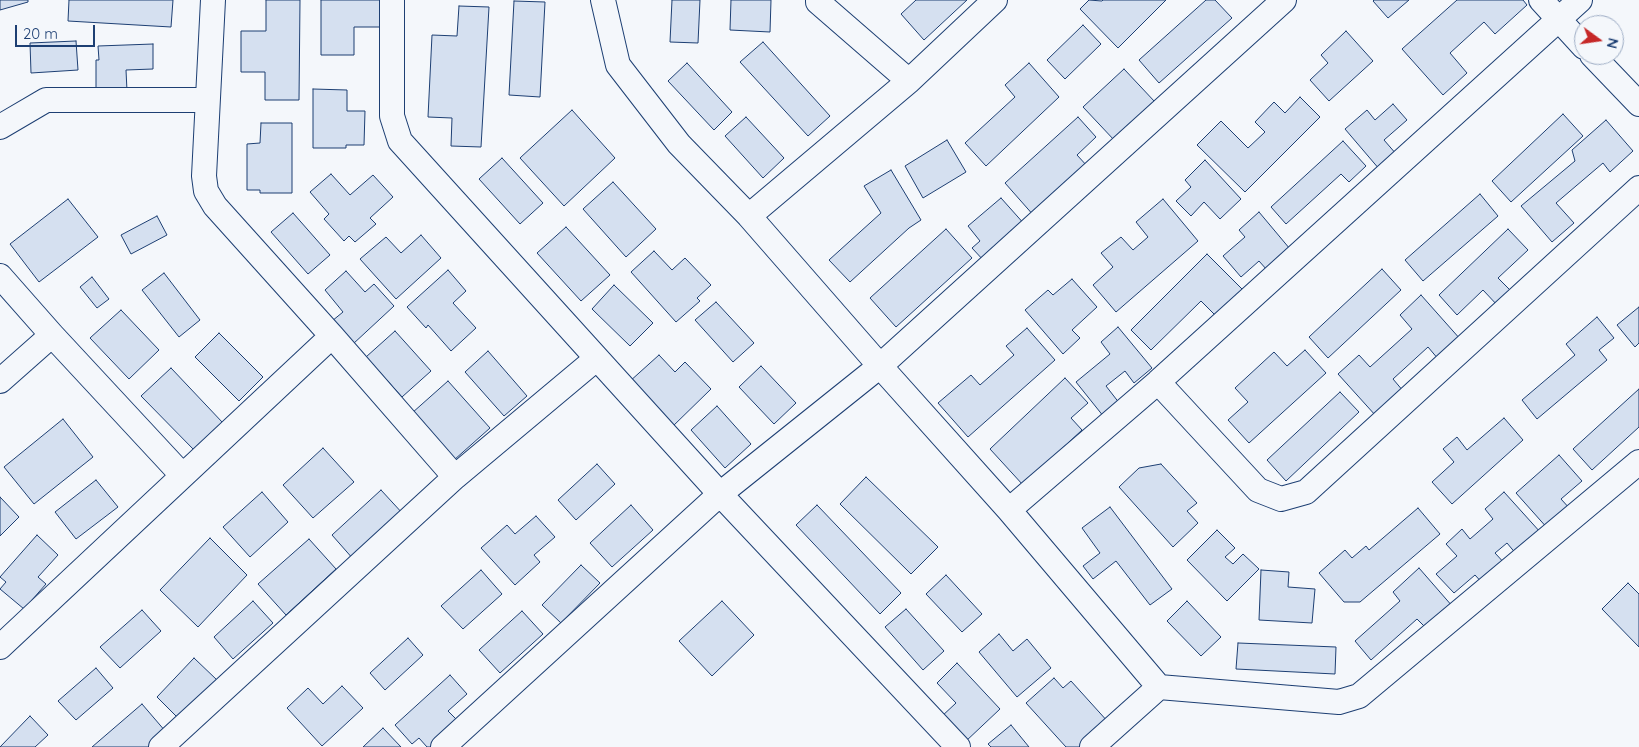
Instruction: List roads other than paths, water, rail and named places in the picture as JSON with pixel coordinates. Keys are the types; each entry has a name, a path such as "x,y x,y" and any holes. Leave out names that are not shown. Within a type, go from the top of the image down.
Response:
{"street":[{"path":"213,0 204,176 206,191 215,206 455,477"},
{"path":"392,0 392,116 400,141 720,494 958,747"},
{"path":"603,0 618,65 679,144 749,216 1009,510 1159,687 1339,702 1359,696 1639,462"},
{"path":"818,0 818,2 910,81"},
{"path":"749,216 910,81 994,0"},
{"path":"443,747 720,494 880,366 1284,0"},
{"path":"1541,0 1574,37"},
{"path":"1009,510 1158,382 1580,0"},
{"path":"1602,65 1639,104"},
{"path":"0,127 46,100 207,100"},
{"path":"1158,382 1258,490 1281,499 1306,492 1639,188"},
{"path":"0,276 52,336 182,475"},
{"path":"0,381 52,336"},
{"path":"0,647 332,336"},
{"path":"161,747 455,477 596,359"},
{"path":"1092,747 1159,687"}]}
